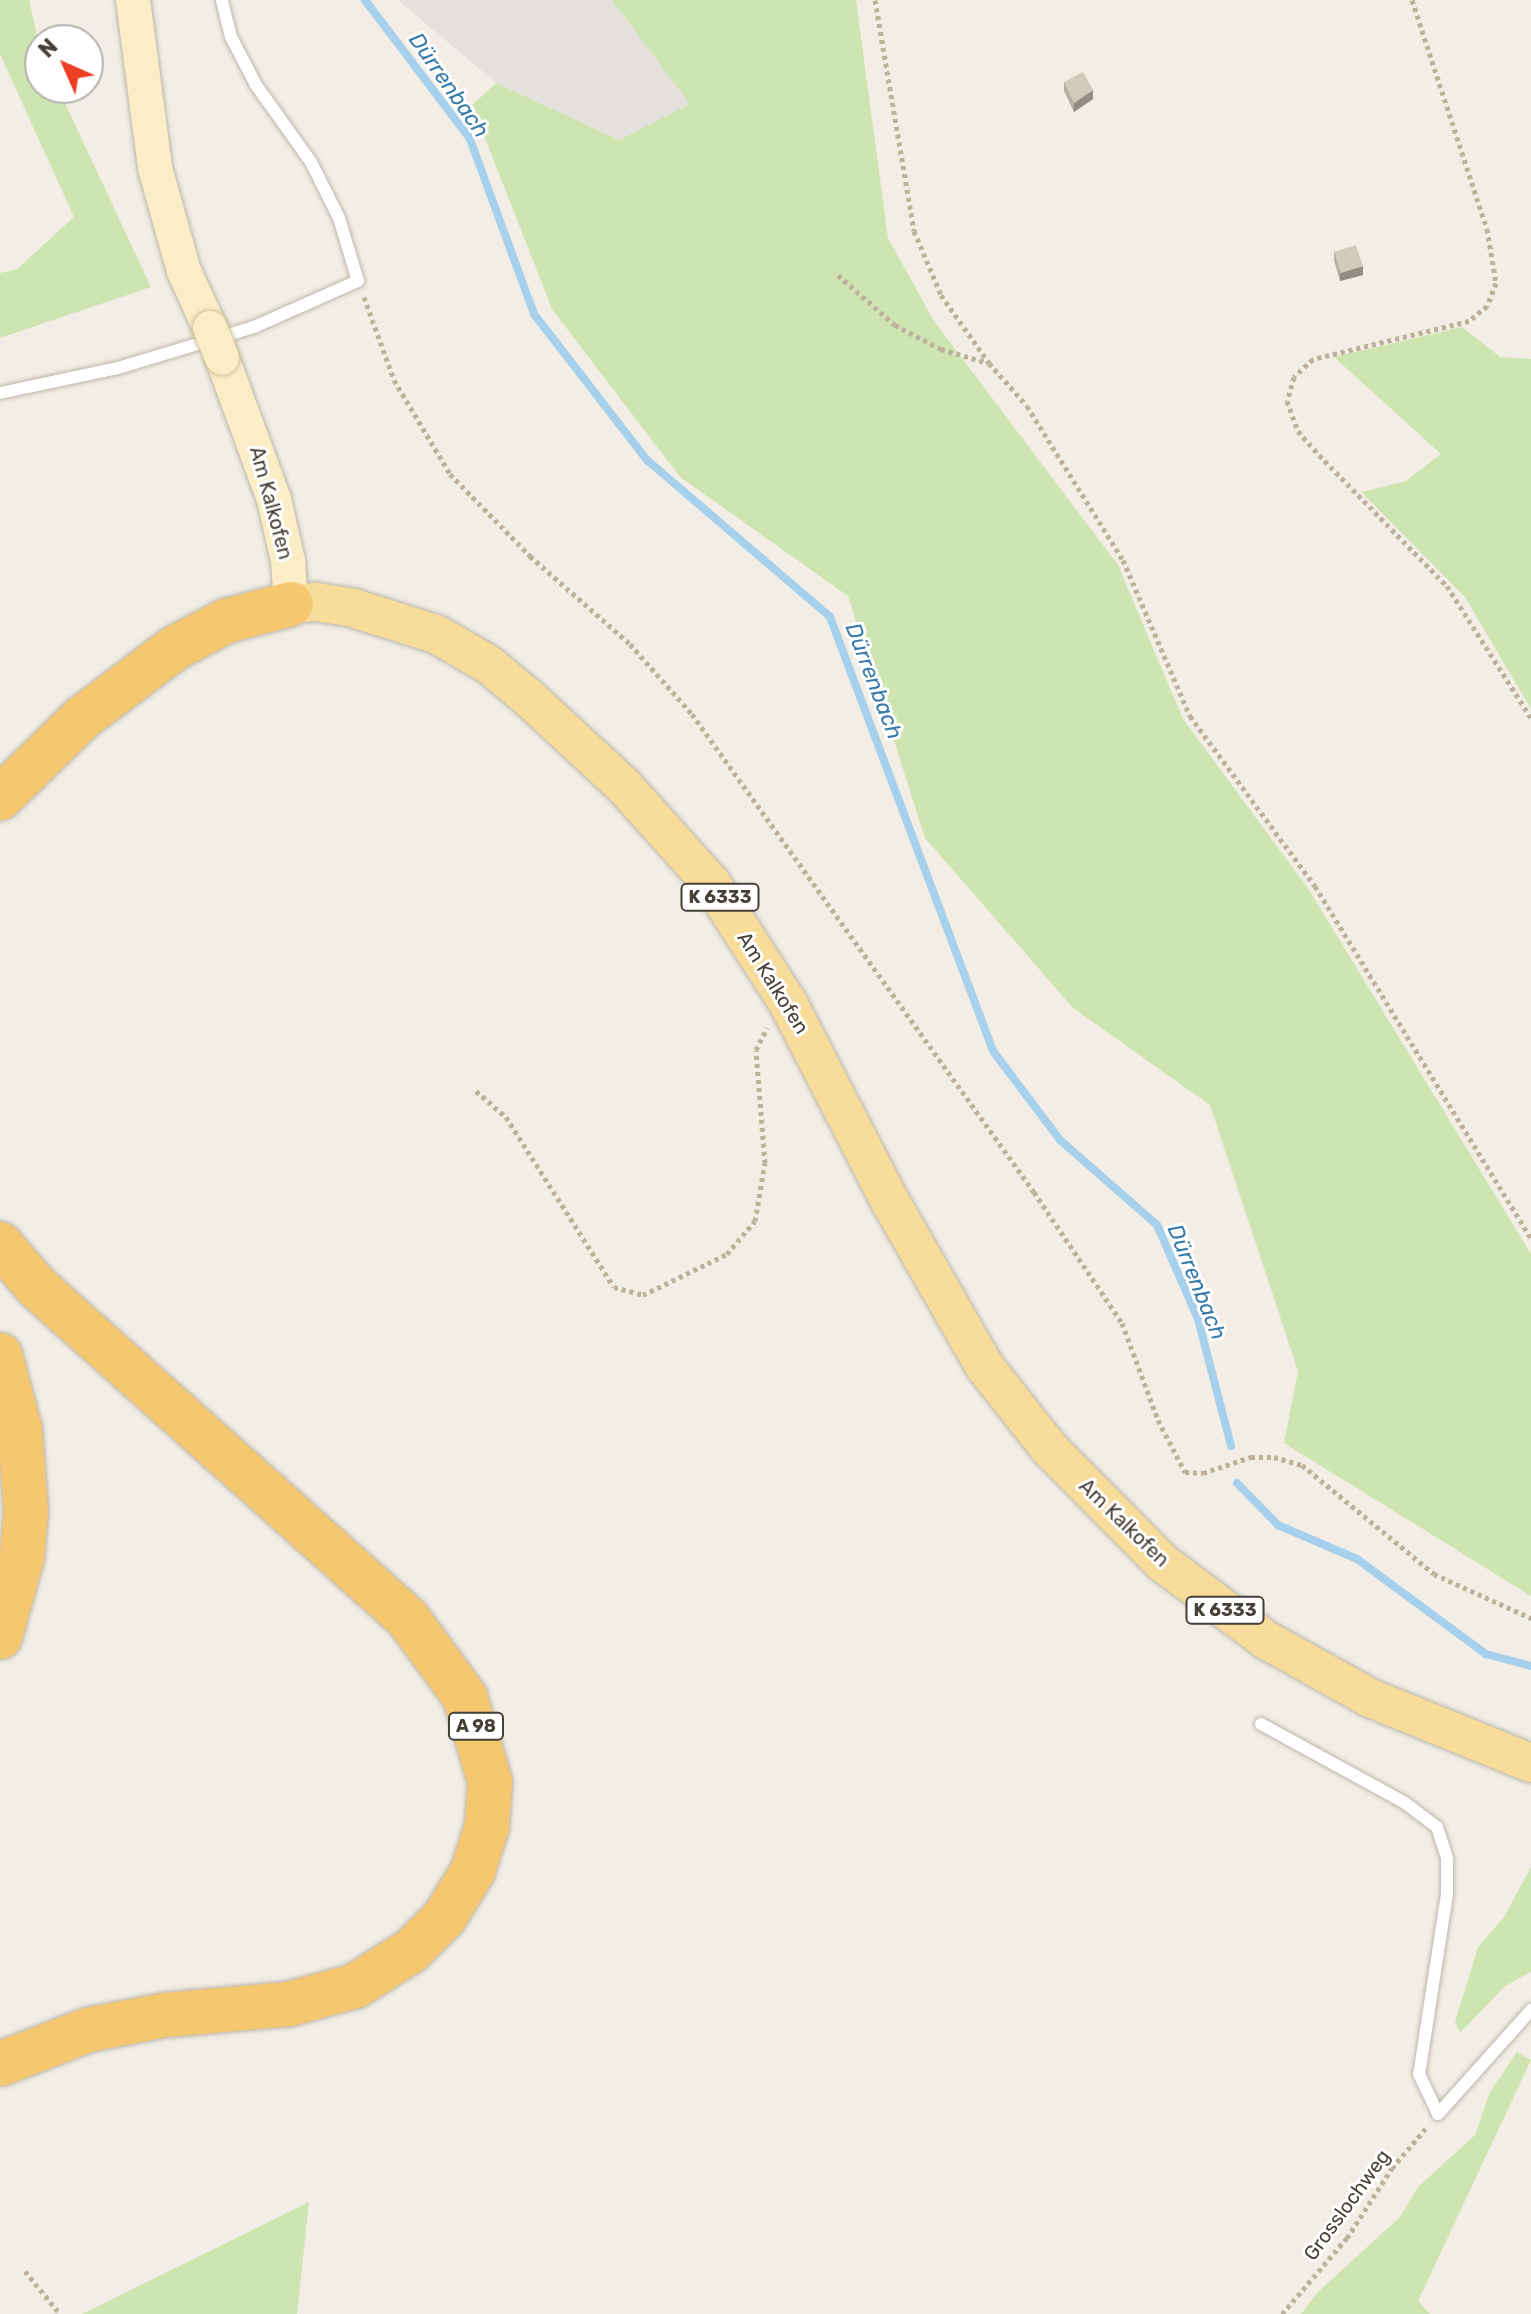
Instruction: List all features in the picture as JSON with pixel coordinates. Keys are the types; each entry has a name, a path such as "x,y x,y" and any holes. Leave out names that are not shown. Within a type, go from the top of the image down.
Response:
{"highway":[{"path":"2,796 82,718 175,648 226,621 291,604"},
{"name":"A 98","path":"0,1244 37,1287 408,1619 465,1697 490,1782 487,1826 473,1871 444,1918 411,1951 355,1986 289,2004 165,2015 88,2030 0,2064"},
{"path":"0,1355 20,1430 26,1512 22,1557 0,1637"}],"main road":[{"name":"Am Kalkofen","path":"291,604 316,602 388,617 436,634 488,664 623,785 711,883 788,1003 891,1203 985,1367 1049,1448 1107,1510 1163,1563 1266,1640 1370,1698 1531,1763"}],"street":[{"name":"Am Kalkofen","path":"133,0 155,168 184,271 216,343 274,499 288,561 291,604"}],"lane":[{"path":"0,393 118,368 254,327 358,281 339,218 311,162 256,85 231,37 222,0"},
{"path":"1261,1724 1405,1803 1437,1827 1447,1858 1447,1894 1419,2074 1438,2114 1531,2010"}],"path":[{"path":"875,0 914,231 941,295 989,363 1027,406 1123,560 1190,716 1315,886 1531,1238"},
{"path":"1412,0 1487,229 1496,283 1487,306 1469,321 1313,359 1294,377 1287,401 1305,439 1447,586 1531,718"},
{"path":"838,275 895,325 941,349 989,363"},
{"path":"358,281 394,380 450,474 530,556 630,644 692,714 1034,1192 1122,1323 1163,1432 1185,1472 1203,1473 1251,1457 1274,1457 1302,1465 1434,1574 1531,1618"},
{"path":"476,1091 506,1117 537,1161 614,1287 643,1295 727,1254 755,1221 765,1163 756,1050 774,1014 788,1003"},
{"name":"Grosslochweg","path":"1282,2314 1347,2238 1392,2168 1438,2114"},
{"path":"25,2271 60,2314"}],"shaded area":[{"path":"398,0 612,0 691,104 619,140 496,83"}],"green space":[{"path":"0,0 29,0 34,24 24,24 24,104 65,104 151,287 0,338 0,273 17,269 74,217 0,54"},
{"path":"612,0 856,0 888,238 934,321 1118,565 1183,719 1309,890 1531,1254 1531,1596 1284,1443 1298,1371 1210,1105 1073,1008 925,838 848,596 680,477 552,309 472,105 496,83 619,140 690,104"},
{"path":"1462,327 1500,357 1531,359 1531,709 1465,597 1361,492 1406,481 1441,454 1334,357"},
{"path":"1531,1867 1531,1972 1505,1986 1460,2033 1455,2022 1478,1947 1504,1917"},
{"path":"1517,2052 1531,2060 1418,2301 1430,2314 1301,2314 1318,2292 1400,2217 1418,2187 1475,2135 1490,2092"},
{"path":"309,2202 297,2314 82,2314"}],"building":[{"path":"1083,72 1093,90 1074,103 1064,82"},
{"path":"1356,245 1363,266 1341,273 1334,252"}],"waterway":[{"name":"Dürrenbach","path":"365,0 470,139 534,314 647,460 830,617 993,1051 1060,1140 1157,1225 1198,1319 1231,1446"},
{"name":"Dürrenbach","path":"1237,1483 1278,1525 1357,1559 1486,1654 1531,1666"}]}
